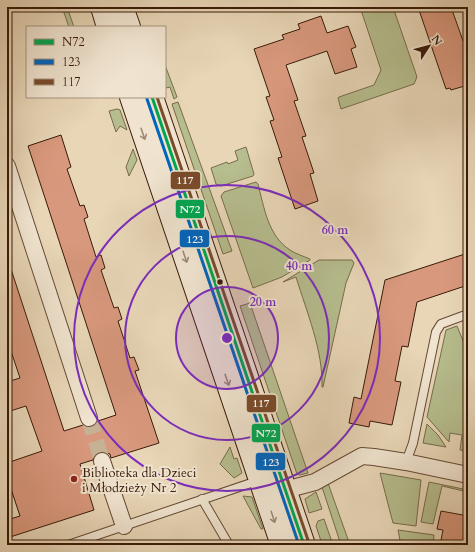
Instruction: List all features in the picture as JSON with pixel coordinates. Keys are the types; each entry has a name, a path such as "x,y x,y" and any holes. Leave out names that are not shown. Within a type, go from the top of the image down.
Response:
{"street":[{"path":"102,7 108,26"},
{"path":"122,7 129,26"},
{"path":"131,98 282,545"},
{"path":"152,98 304,545"},
{"path":"7,166 89,418"},
{"path":"261,480 285,490 320,480 362,456 406,462 468,475"},
{"path":"102,461 124,526"}],"lane":[{"path":"406,462 413,443 436,332 441,324 468,314"},
{"path":"68,545 261,480"},
{"path":"202,499 229,545"}],"green space":[{"path":"62,7 67,7 74,26 69,26"},
{"path":"360,7 393,7 417,77 414,84 341,109 339,97 374,85 381,70"},
{"path":"166,68 177,97 174,99 170,87 166,88"},
{"path":"178,102 232,251 223,254 172,104"},
{"path":"117,109 120,110 127,130 120,126 116,132 109,111"},
{"path":"246,147 254,174 253,176 221,186 216,184 211,168 227,162 228,164 238,160 235,151"},
{"path":"133,149 137,160 129,176 126,167"},
{"path":"256,182 258,184 268,220 277,237 290,250 310,260 282,277 253,288 221,196 224,192"},
{"path":"319,260 352,260 354,263 346,283 323,387 317,345 296,277 283,282"},
{"path":"250,303 308,473 300,475 297,474 240,306"},
{"path":"457,326 468,353 468,451 460,450 462,435 450,433 449,442 427,417 446,330"},
{"path":"427,424 438,435 446,447 423,443"},
{"path":"230,447 234,459 237,458 242,473 234,478 220,464"},
{"path":"380,473 421,480 416,526 393,523"},
{"path":"429,482 468,490 468,492 442,486 433,524 421,522"},
{"path":"328,483 350,545 341,545 322,487"},
{"path":"316,492 322,509 309,513 305,499"},
{"path":"243,496 252,497 263,529 261,529"},
{"path":"324,519 333,545 322,544 316,526 318,521"},
{"path":"398,530 434,535 433,545 401,545"}],"building":[{"path":"418,7 451,7 468,55 468,85 451,90 450,88 446,89"},
{"path":"321,16 327,33 348,26 356,47 351,49 357,67 335,74 327,51 286,65 298,100 294,101 306,136 302,137 314,173 310,174 318,201 295,209 278,158 282,157 270,121 274,120 266,97 270,96 254,49 284,39 282,35 300,29 298,24"},
{"path":"61,135 71,167 67,169 80,206 84,205 88,217 84,219 96,257 101,255 105,268 101,270 114,308 118,307 122,319 118,321 130,358 134,357 139,370 135,371 159,443 111,458 110,454 99,452 95,455 93,460 80,464 94,510 7,538 7,520 20,516 7,477 7,463 42,451 26,406 7,412 7,382 20,378 7,339 7,267 10,266 64,431 83,425 92,427 96,425 98,421 116,415 28,146"},
{"path":"468,253 468,285 417,302 408,347 402,346 395,381 401,382 392,425 370,421 369,427 349,423 354,397 361,399 385,280"},
{"path":"441,511 468,516 468,545 440,545 443,530 437,529"}],"tunnel":[{"path":"89,418 102,461"}],"transit line":[{"name":"N72","path":"152,98 304,545"},
{"name":"117","path":"157,98 309,543"},
{"name":"123","path":"147,99 299,545"}],"place":[{"name":"Biblioteka dla Dzieci i Młodzieży Nr 2","path":"74,479"}]}
